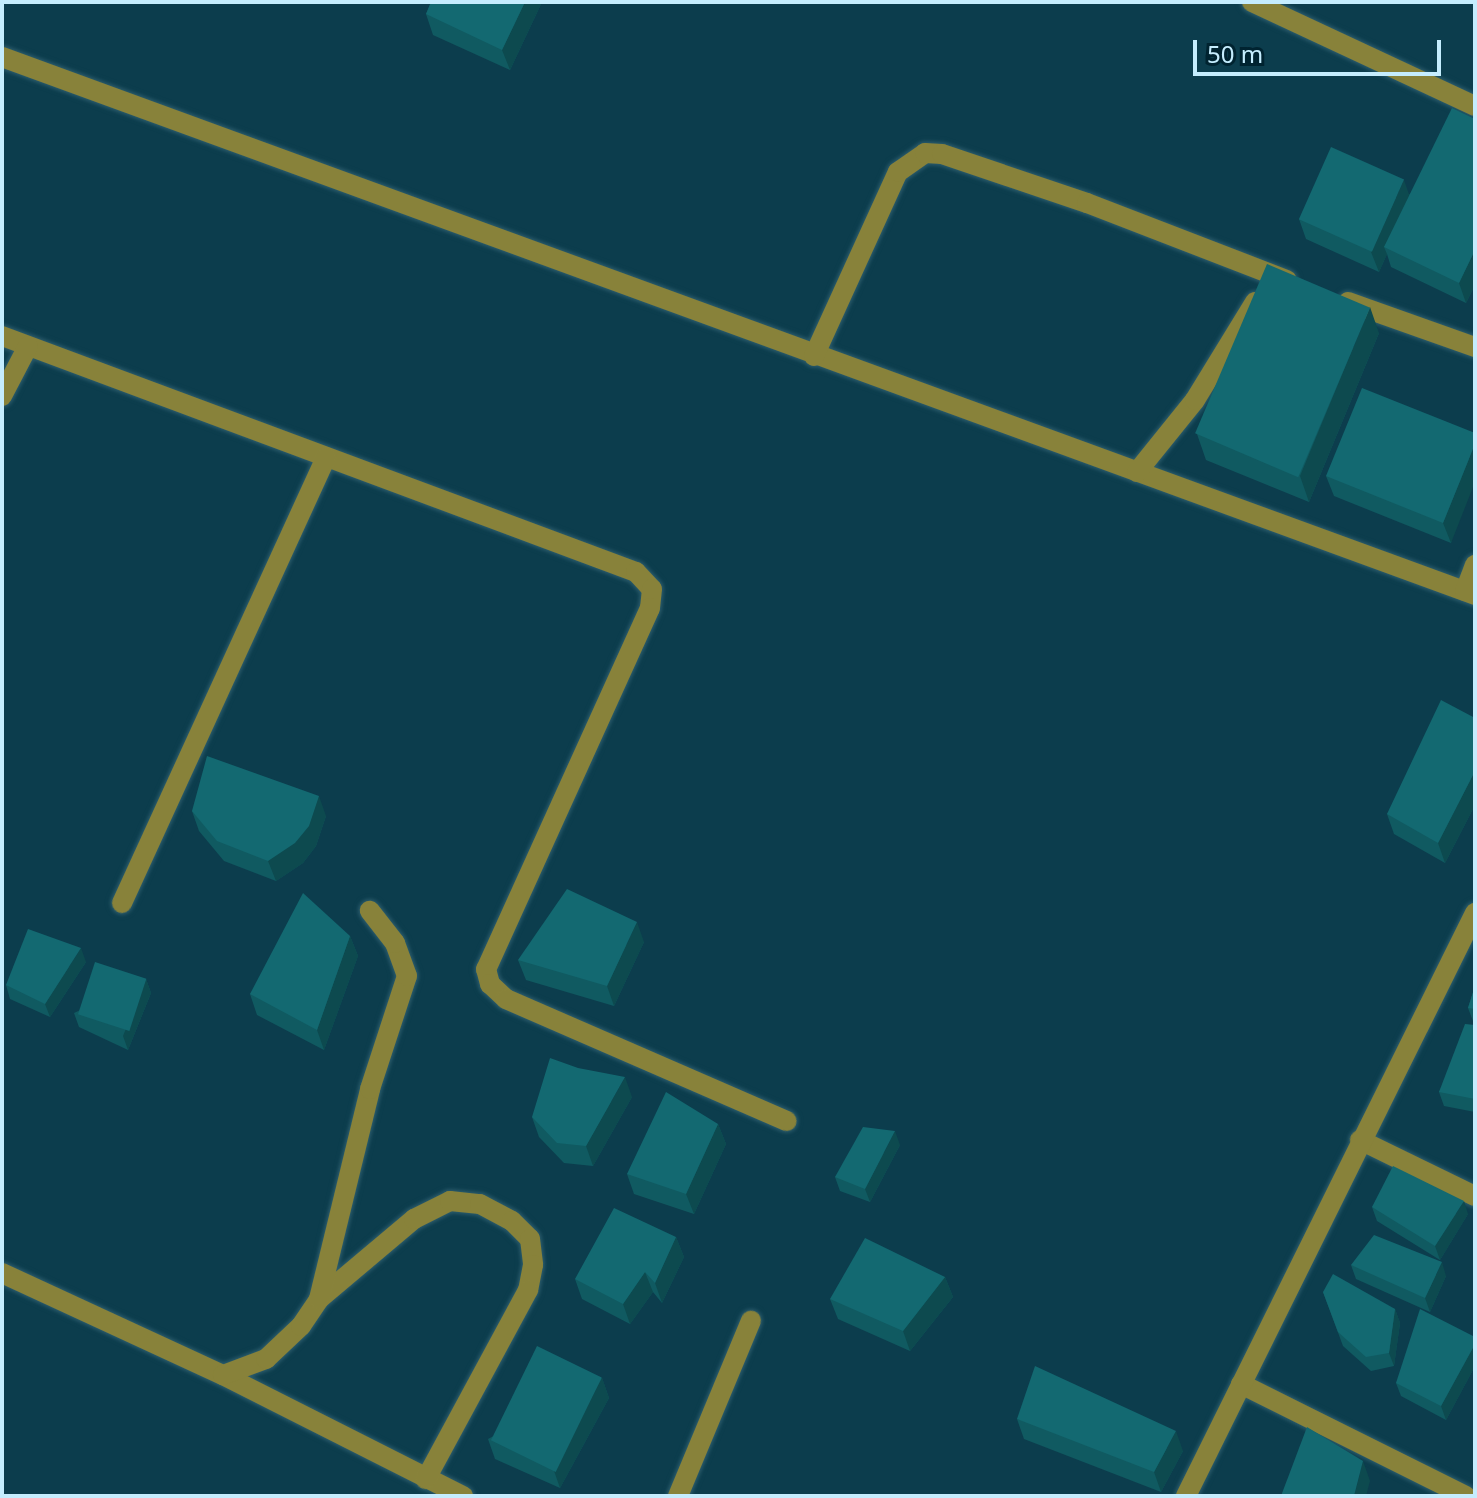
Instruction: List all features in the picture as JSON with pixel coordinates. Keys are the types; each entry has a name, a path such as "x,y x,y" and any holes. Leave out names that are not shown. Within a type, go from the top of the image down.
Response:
{"street":[{"path":"1252,2 1475,106"},
{"path":"2,57 1470,593 1475,565"},
{"path":"814,356 898,172 925,153 942,154 1087,203 1300,285"},
{"path":"1137,472 1195,400 1270,274"},
{"path":"1329,295 1475,347"},
{"path":"2,336 636,572 652,589 650,608 486,969 490,984 506,999 787,1121"},
{"path":"2,396 28,346"},
{"path":"122,903 326,457"},
{"path":"319,1299 370,1089 407,976 395,943 370,911"},
{"path":"1186,1496 1475,913"},
{"path":"1360,1140 1475,1196"},
{"path":"223,1375 266,1359 301,1326 319,1299 414,1219 450,1201 480,1204 512,1221 530,1239 533,1265 528,1290 426,1479"},
{"path":"2,1273 223,1375 463,1496"},
{"path":"678,1496 751,1321"},
{"path":"1241,1384 1466,1496"}],"building":[{"path":"431,2 525,2 502,50 426,14"},
{"path":"1452,108 1475,119 1475,250 1459,283 1384,247"},
{"path":"1331,147 1404,180 1372,252 1299,219"},
{"path":"1267,264 1370,308 1298,477 1195,433"},
{"path":"1362,388 1475,433 1475,444 1443,523 1326,476"},
{"path":"1441,700 1475,718 1475,771 1438,843 1387,814"},
{"path":"207,756 319,796 309,826 295,843 268,861 217,841 192,811"},
{"path":"567,889 637,922 607,986 518,960"},
{"path":"303,893 350,936 317,1030 250,994"},
{"path":"28,929 81,948 45,1004 6,985"},
{"path":"95,962 146,979 129,1031 78,1014"},
{"path":"1475,986 1475,1009 1468,1008"},
{"path":"1465,1024 1475,1025 1475,1099 1439,1092"},
{"path":"550,1058 578,1068 625,1077 586,1146 557,1143 532,1117"},
{"path":"666,1092 718,1124 686,1194 627,1174"},
{"path":"863,1127 895,1131 865,1189 835,1177"},
{"path":"1393,1166 1464,1201 1435,1246 1372,1207"},
{"path":"614,1208 676,1237 655,1283 645,1272 623,1304 575,1279"},
{"path":"1374,1235 1442,1262 1425,1298 1351,1265"},
{"path":"865,1238 945,1277 903,1331 830,1299"},
{"path":"1333,1274 1395,1309 1389,1353 1366,1357 1338,1332 1323,1292"},
{"path":"1420,1309 1475,1337 1475,1344 1441,1406 1396,1383"},
{"path":"537,1346 602,1378 556,1472 491,1440"},
{"path":"1035,1366 1176,1431 1154,1472 1017,1419"},
{"path":"1307,1427 1363,1461 1354,1496 1281,1496"}]}
